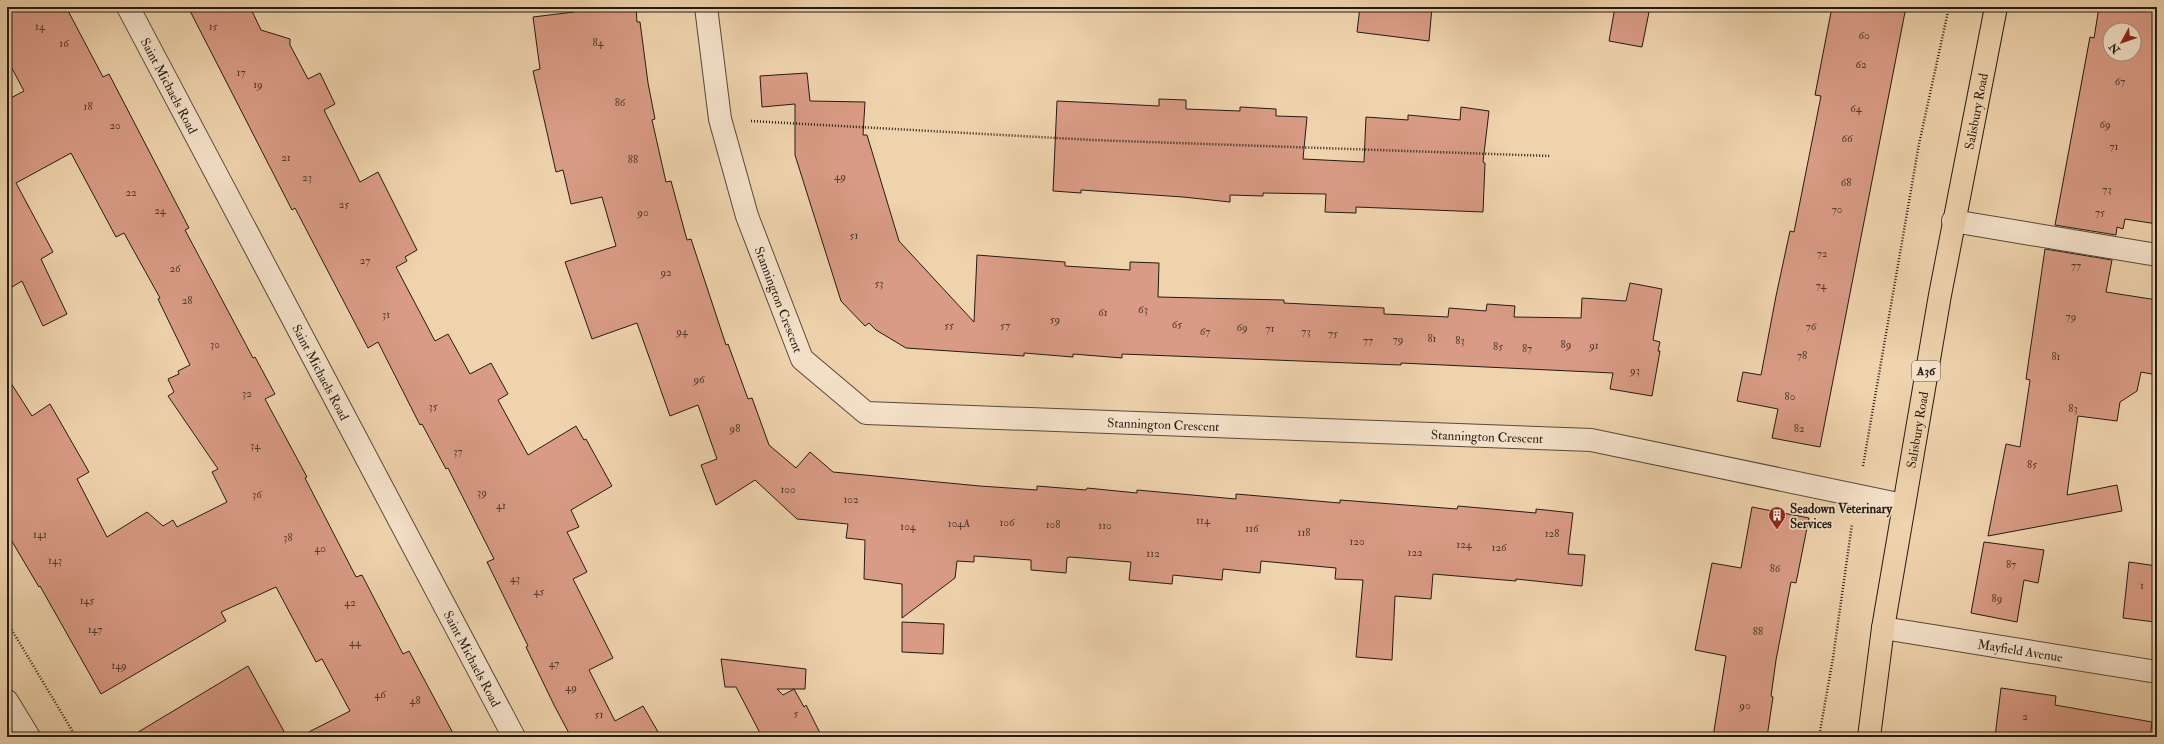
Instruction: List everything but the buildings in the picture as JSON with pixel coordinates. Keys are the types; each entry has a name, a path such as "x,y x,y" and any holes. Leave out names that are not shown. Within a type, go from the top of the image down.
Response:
{"main road":[{"name":"Salisbury Road","path":"1869,737 1883,628 1903,504 1953,221 1996,7"}],"street":[{"name":"Saint Michaels Road","path":"128,7 514,737"},
{"name":"Stannington Crescent","path":"706,7 720,119 747,216 802,359 866,413 1591,440 1903,504"},
{"path":"1953,221 2157,255"},
{"name":"Mayfield Avenue","path":"1883,628 2157,672"},
{"path":"7,701 29,737"}],"path":[{"path":"1819,737 1834,651 1856,495 1919,144 1949,7"},
{"path":"720,119 1092,140 1550,156"},
{"path":"7,622 76,737"}],"place":[{"name":"Seadown Veterinary Services","path":"1777,530"}]}
